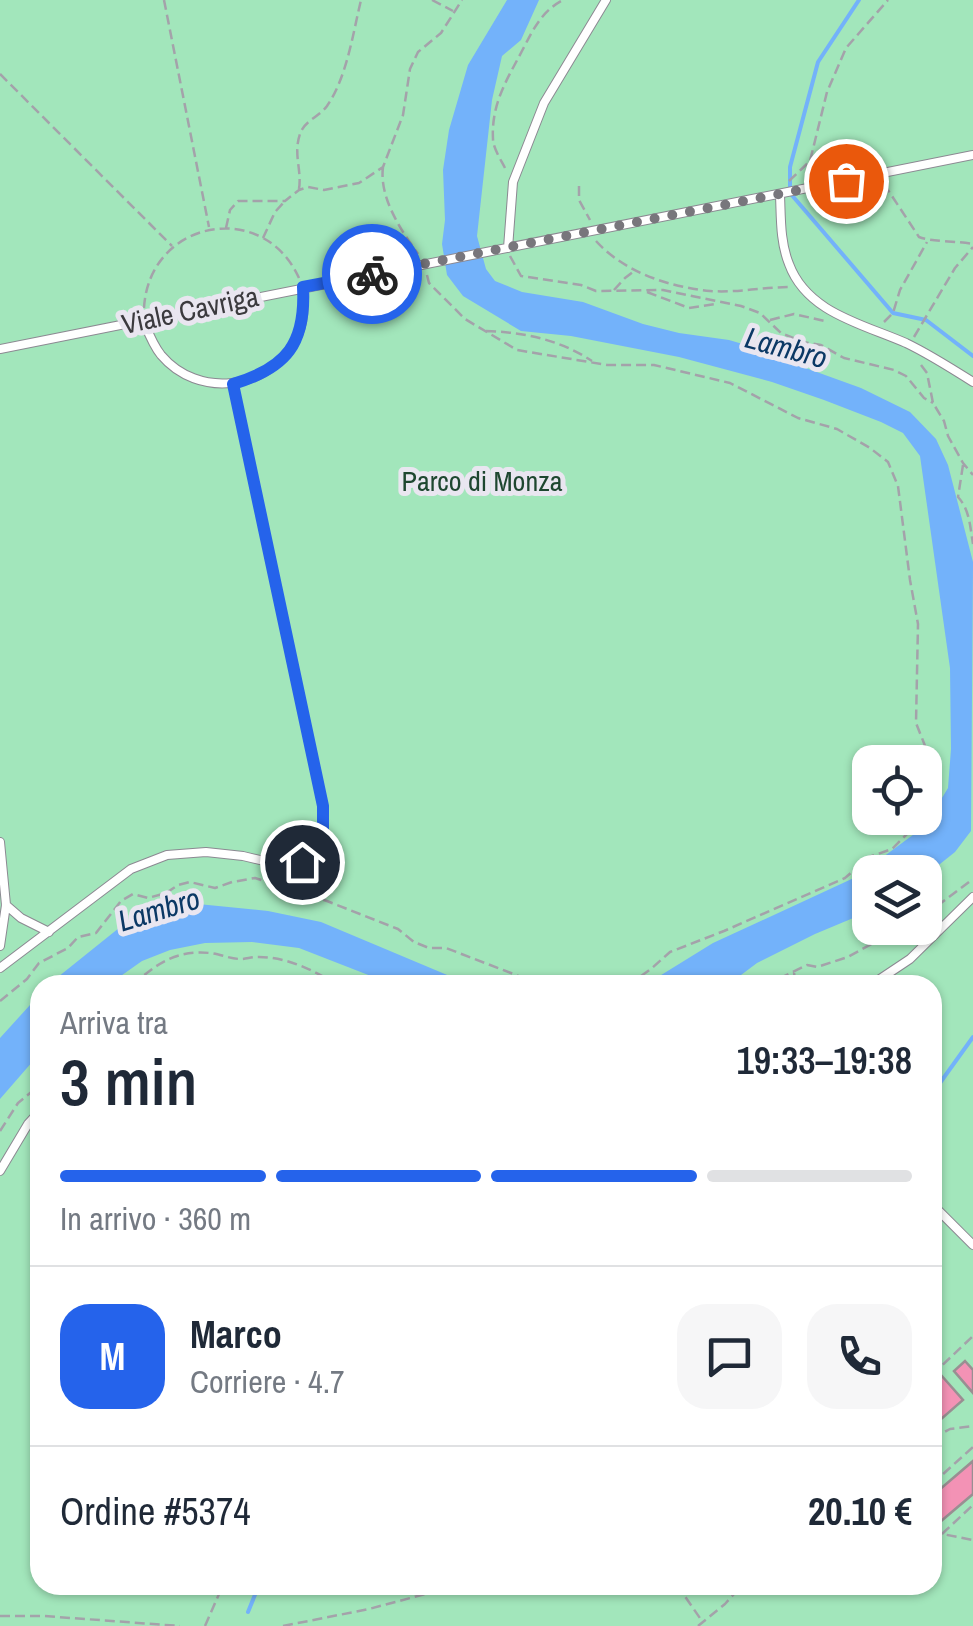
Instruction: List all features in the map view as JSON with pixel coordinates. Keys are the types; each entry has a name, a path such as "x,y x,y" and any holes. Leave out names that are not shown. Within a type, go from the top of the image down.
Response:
{"lane":[{"path":"606,0 544,102 513,182 508,248 973,154"},
{"path":"780,195 781,231 788,263 801,286 823,308 909,345 973,382"},
{"name":"Viale Cavriga","path":"0,348 508,248"},
{"path":"144,320 161,355 176,369 213,384 233,384 259,376 281,361 296,340 304,314 303,287"},
{"path":"0,968 131,869 167,855 206,852 274,863 302,862 323,837 323,806 233,384"},
{"path":"0,842 6,905 0,946"},
{"path":"886,975 910,959 973,896"},
{"path":"6,905 21,918 49,932"},
{"path":"0,1171 30,1122"},
{"path":"942,1214 973,1245"}],"path":[{"path":"164,0 209,229"},
{"path":"299,190 301,176 296,150 302,128 326,107 345,67 361,0"},
{"path":"432,0 454,11"},
{"path":"462,0 440,33 418,52 410,68 403,115 383,167 381,183 400,226 425,264 429,283 465,319 517,350 593,362 654,365 730,383 798,418 837,429 888,462 898,486 918,624 916,724 924,745"},
{"path":"513,182 492,142 498,99 535,24 550,6 563,0"},
{"path":"780,195 810,160 827,92 846,48 888,0"},
{"path":"0,74 172,246"},
{"path":"263,238 275,212 299,190 349,186 383,167"},
{"path":"874,175 886,186 919,237 973,246 955,268 909,345 927,373 933,404 948,436 973,475"},
{"path":"579,186 579,200 592,230 608,254 635,270 675,285 714,291 801,286"},
{"path":"226,228 230,210 238,200 285,201"},
{"path":"144,320 145,296 162,256 189,236 209,229 226,228 263,238 292,264 303,287"},
{"path":"876,331 892,314 900,290 928,240"},
{"path":"508,248 521,276 596,291 663,290 741,306 760,313 780,332 803,342 906,376 933,404"},
{"path":"614,290 635,270"},
{"path":"642,290 689,308 722,304"},
{"path":"768,321 794,314 830,322"},
{"path":"485,330 554,342 593,362"},
{"path":"963,464 958,497 968,516 973,544"},
{"path":"643,975 670,952 846,878 869,857 892,849 906,835"},
{"path":"294,890 304,878 302,862"},
{"path":"31,975 39,963 68,948 78,936 96,933 121,900 133,894 148,898 190,882 215,888 255,878 398,929 428,948 446,948 515,975"},
{"path":"942,902 973,879"},
{"path":"785,975 807,965 817,967 848,956 868,945"},
{"path":"144,975 157,963 179,955 208,953 238,960 259,956 322,975"},
{"path":"794,970 794,975"},
{"path":"0,1001 30,976"},
{"path":"0,1131 18,1102 30,1092"},
{"path":"942,1365 973,1336"},
{"path":"942,1433 973,1426"},
{"path":"942,1475 973,1447"},
{"path":"942,1534 973,1506"},
{"path":"942,1534 973,1540"},
{"path":"205,1626 219,1595"},
{"path":"283,1626 422,1595"},
{"path":"683,1595 700,1624 733,1595"},
{"path":"0,1616 180,1626"}],"green space":[{"name":"Parco di Monza","path":"0,0 973,0 973,1626 0,1626"}],"water":[{"path":"507,0 539,0 521,40 502,56 492,100 477,236 486,269 495,281 522,292 583,302 643,324 767,351 910,412 936,439 948,465 973,562 971,831 942,862 942,855 886,855 913,835 942,835 942,798 948,788 950,668 920,456 903,433 824,400 679,357 571,336 521,331 463,296 447,275 442,244 443,170 449,130 468,65"},
{"path":"852,879 852,919 757,963 741,975 661,975 713,943"},
{"path":"198,904 268,911 321,922 447,975 368,975 299,948 252,942 205,943 170,950 142,961 122,975 60,975 119,928"},
{"path":"30,1005 30,1064 0,1099 0,1038"}],"building":[{"path":"965,1361 973,1370 973,1393 954,1371"},
{"path":"942,1376 963,1400 942,1418"},
{"path":"973,1461 973,1494 942,1520 942,1487"}],"waterway":[{"path":"859,0 818,62 790,167 790,193 893,313 926,320 973,356"},
{"path":"942,1080 973,1037"},
{"path":"248,1612 255,1595"}],"way so far":[{"path":"372,274 846,181"}],"route":[{"path":"302,862 323,837 323,806 233,384 259,376 281,361 296,340 304,314 303,287 372,274"}],"water label":[{"name":"Lambro","path":"786,348"},
{"name":"Lambro","path":"159,910"}]}
